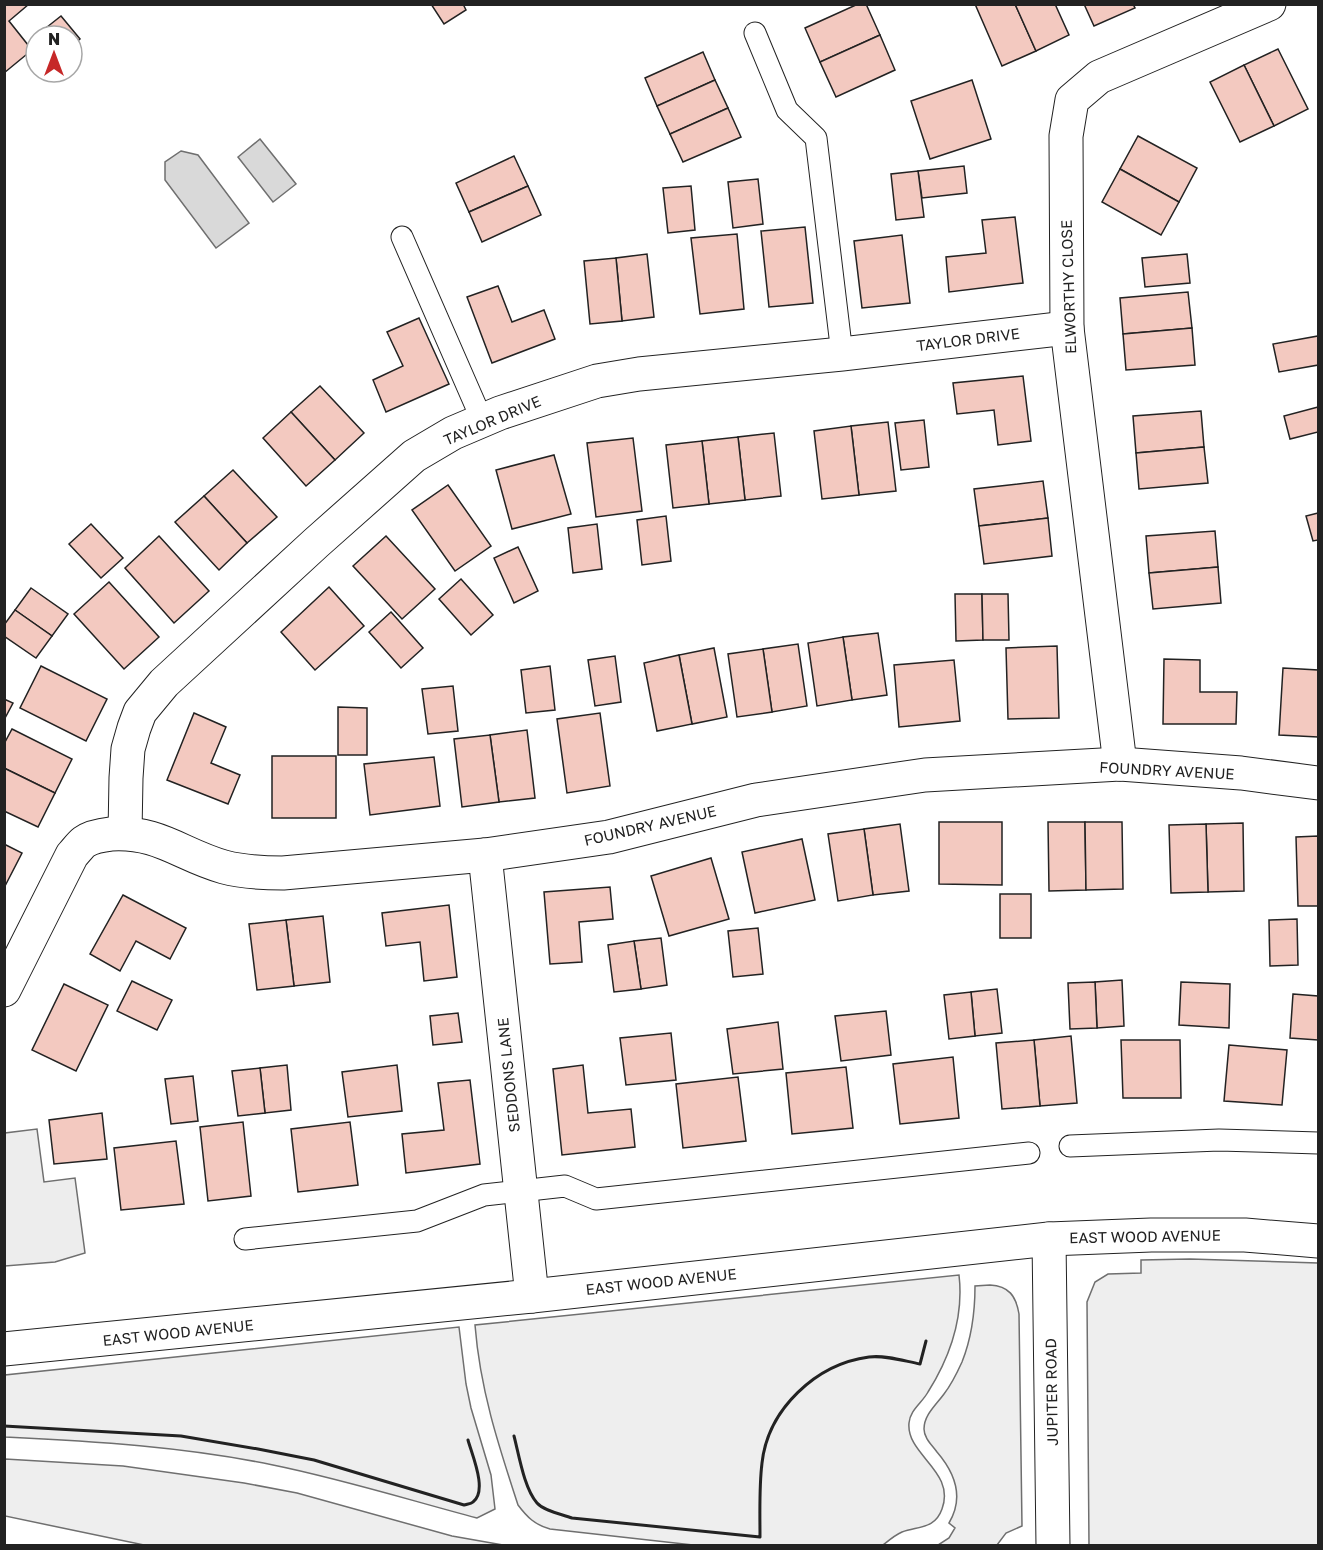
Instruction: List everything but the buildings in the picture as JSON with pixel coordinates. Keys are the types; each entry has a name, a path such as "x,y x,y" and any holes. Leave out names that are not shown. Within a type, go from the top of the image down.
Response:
{"street":[{"name":"ELWORTHY CLOSE","path":"1120,764 1066,328 1066,136 1072,100 1099,77 1269,4"},
{"name":"TAYLOR DRIVE","path":"125,833 128,749 140,712 164,683 316,543 414,456 453,433 562,391 597,381 639,374 842,354 1066,328"},
{"name":"FOUNDRY AVENUE","path":"4,990 72,855 85,841 103,835 125,833 142,835 167,842 198,858 224,867 254,873 283,873 485,855 609,837 756,801 925,775 1120,764 1241,773 1318,783"},
{"name":"SEDDONS LANE","path":"485,855 532,1296"},
{"name":"EAST WOOD AVENUE","path":"4,1349 532,1296 1049,1239 1151,1235 1245,1235 1318,1241"},
{"name":"JUPITER ROAD","path":"1049,1239 1053,1545"}],"lane":[{"path":"755,33 787,110 816,138 842,354"},
{"path":"402,237 482,420"},
{"path":"1070,1146 1219,1140 1318,1143"},
{"path":"245,1239 417,1221 484,1195 565,1186 596,1199 1029,1153"}],"shaded area":[{"path":"260,139 296,184 273,202 238,157"},
{"path":"181,151 198,155 249,223 216,248 165,180 165,162"},
{"path":"37,1129 44,1182 75,1178 85,1253 55,1262 5,1266 5,1133"},
{"path":"1190,1259 1318,1263 1318,1545 1089,1545 1087,1302 1095,1282 1108,1274 1141,1273 1141,1260"},
{"path":"959,1275 957,1322 949,1351 936,1379 914,1410 909,1423 910,1434 915,1445 937,1474 944,1496 939,1515 926,1526 902,1532 883,1545 702,1546 550,1529 532,1520 518,1505 486,1394 477,1349 475,1325"},
{"path":"975,1286 1002,1287 1014,1297 1019,1314 1022,1526 1006,1533 997,1545 938,1545 949,1538 955,1528 949,1523 954,1514 957,1495 949,1468 925,1435 926,1419 951,1383 962,1362 972,1324"},
{"path":"459,1327 466,1384 491,1475 495,1509 477,1518 324,1477 240,1459 140,1446 5,1437 5,1375"},
{"path":"5,1459 123,1466 244,1483 297,1493 452,1536 503,1545 144,1545 5,1516"}],"wall":[{"path":"514,1436 522,1471 532,1497 540,1506 548,1510 572,1518 760,1537 760,1491 766,1443 774,1425 798,1392 813,1379 849,1361 882,1357 920,1364 926,1341"},
{"path":"4,1426 181,1436 258,1449 314,1460 464,1505 473,1502 479,1490 478,1472 468,1440"}]}
